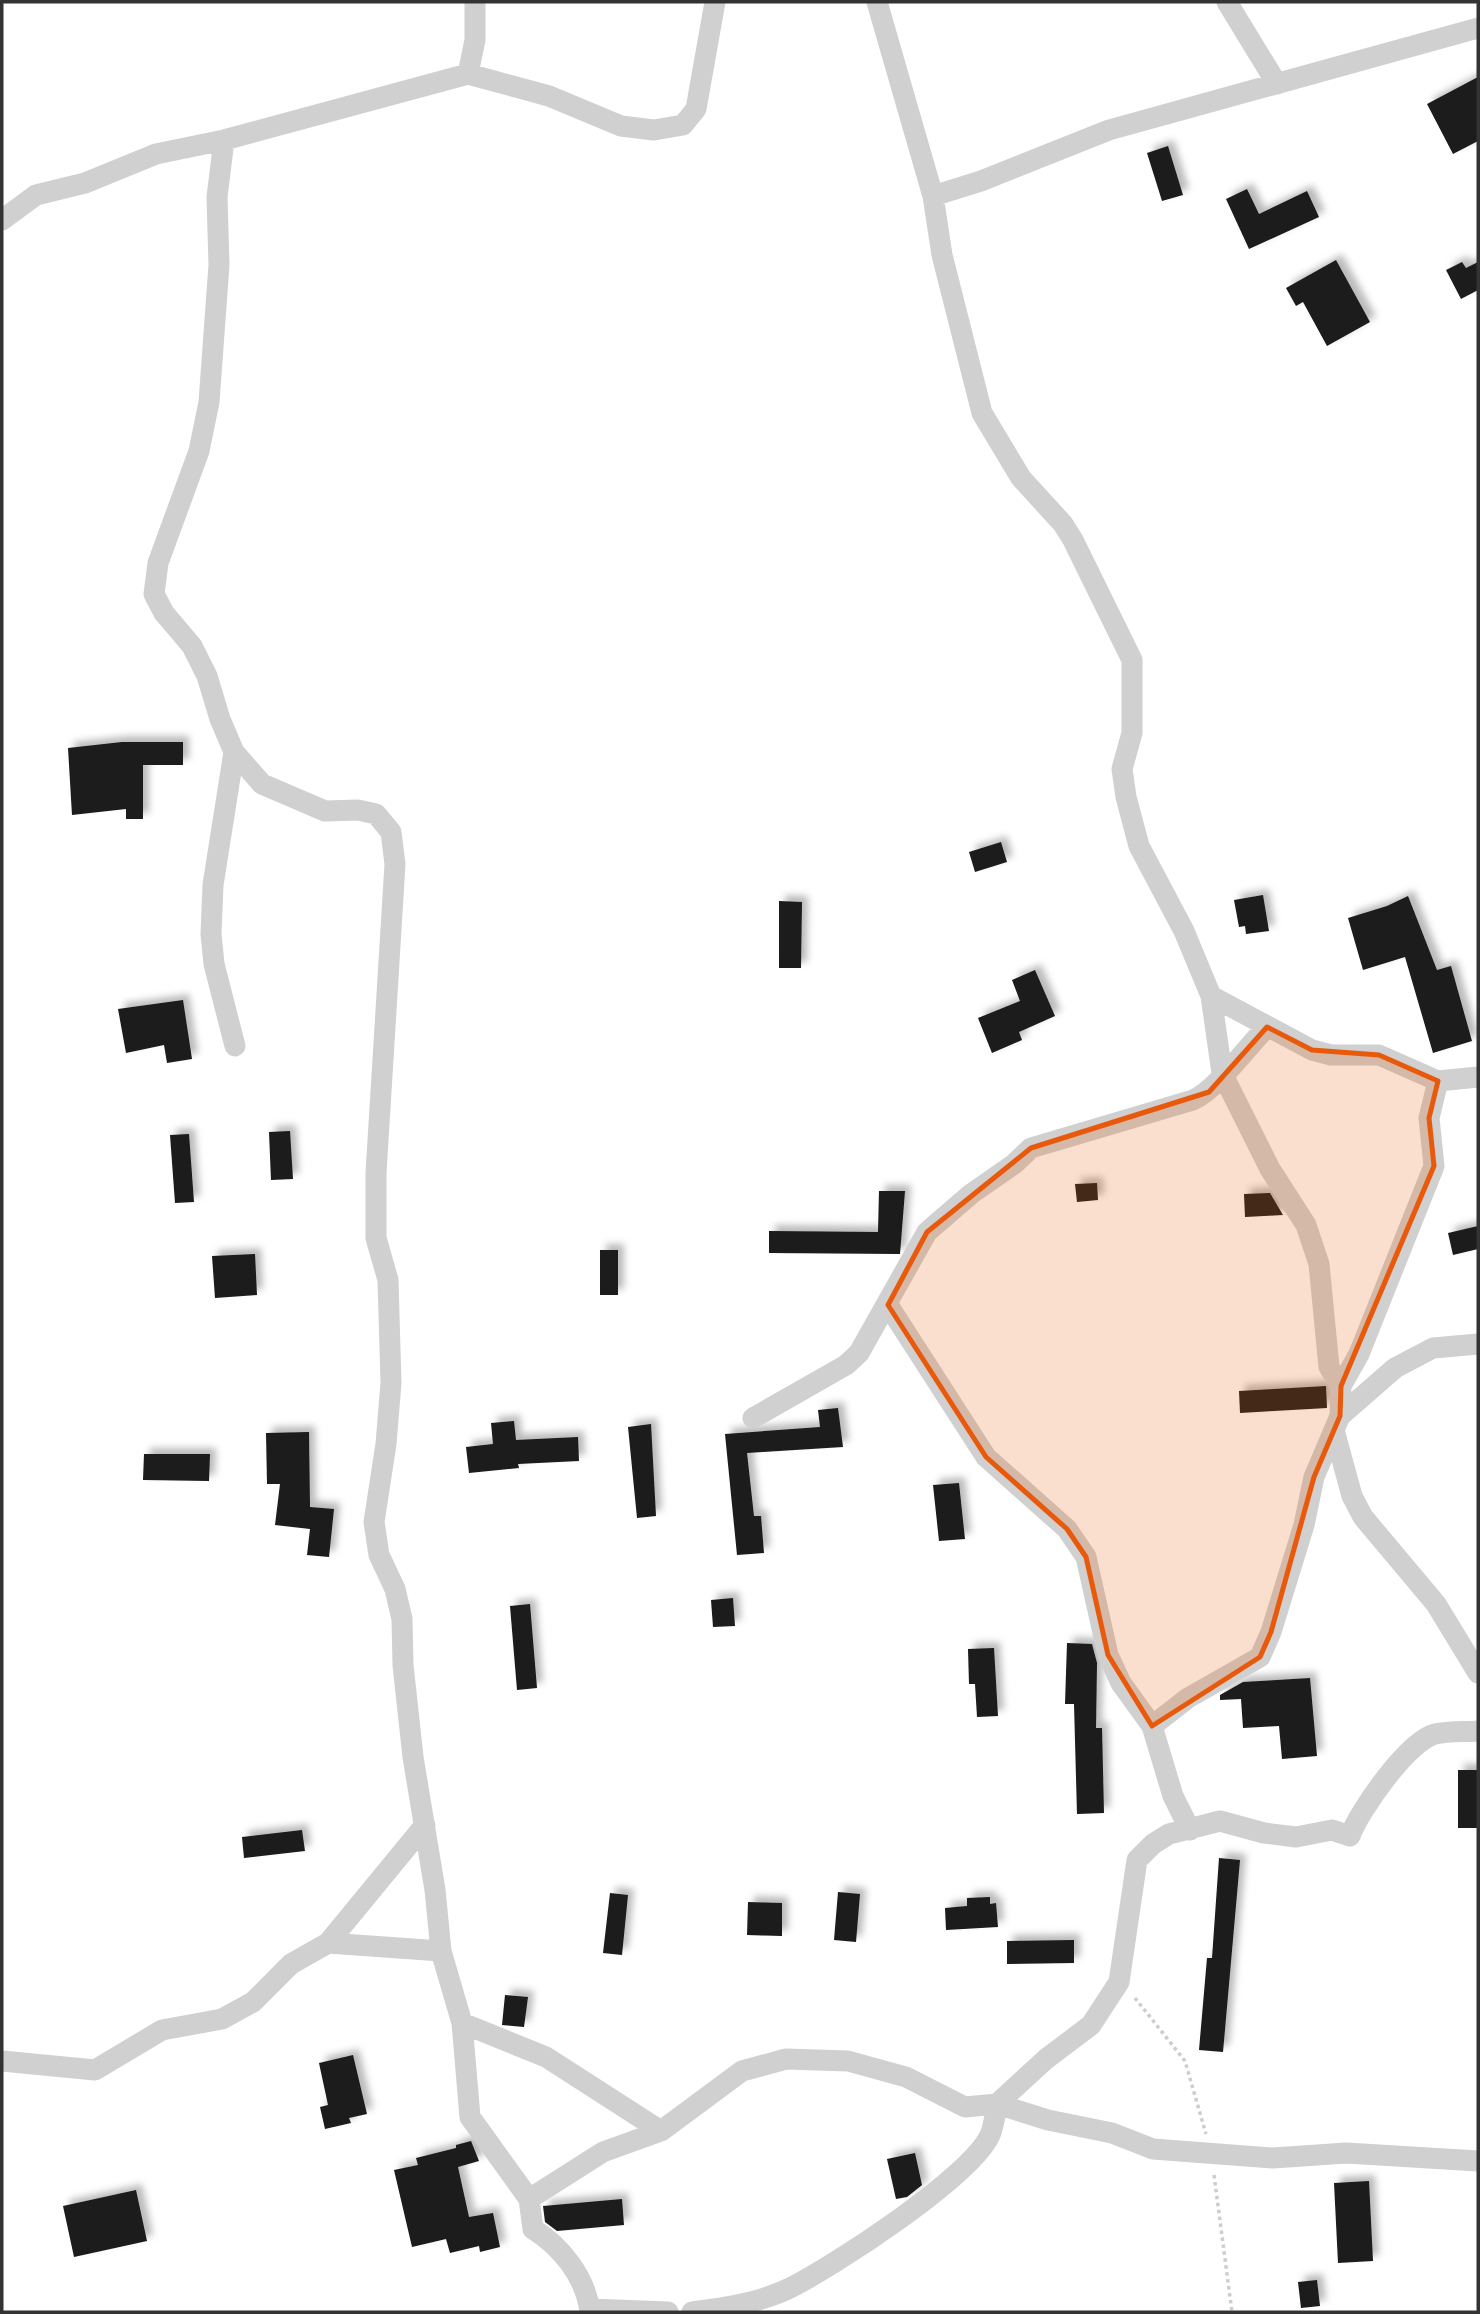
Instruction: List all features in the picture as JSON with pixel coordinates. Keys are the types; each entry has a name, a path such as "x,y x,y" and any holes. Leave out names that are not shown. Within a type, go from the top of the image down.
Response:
{"street":[{"path":"468,74 475,40 475,2"},
{"path":"2,220 36,195 85,183 156,154 224,140 468,74 549,96 621,126 653,130 683,125 696,109 715,2"},
{"path":"877,2 933,196 942,255 982,414 1021,478 1063,524 1073,540 1132,660 1132,733 1122,769 1126,797 1139,846 1184,930 1211,996 1222,1073 1270,1169 1306,1226 1319,1264 1329,1367 1342,1386"},
{"path":"1227,2 1278,84"},
{"path":"933,196 1109,130 1478,27"},
{"path":"224,140 217,197 219,265 209,402 199,451 158,563 154,594 164,613 192,646 207,676 220,719 234,752 262,784 325,811 358,810 376,814 391,832 395,864 376,1173 376,1238 388,1280 391,1383 386,1444 374,1522 379,1555 395,1589 402,1619 403,1665 436,1890 441,1951 462,2023 470,2117 529,2199 533,2229 548,2239 579,2274 590,2311 667,2312"},
{"path":"234,752 213,885 211,934 214,964 235,1046"},
{"path":"1211,996 1312,1050 1331,1055 1379,1055 1438,1081 1478,1077"},
{"path":"753,1418 846,1365 859,1353 927,1232 1031,1148 1209,1093 1222,1073 1267,1027"},
{"path":"1152,1726 1188,1698 1260,1657 1271,1632 1304,1525 1314,1477 1337,1423 1342,1386 1359,1354 1434,1166 1429,1118 1438,1081"},
{"path":"888,1305 986,1457 1067,1529 1086,1557 1108,1655 1121,1683 1152,1726 1173,1796 1190,1830"},
{"path":"1337,1423 1395,1368 1433,1348 1478,1343"},
{"path":"1337,1423 1352,1496 1363,1517 1436,1604 1478,1673"},
{"path":"691,2312 741,2306 790,2288 903,2215 968,2162 990,2136 997,2104 1046,2059 1091,2025 1119,1982 1137,1860 1169,1834 1220,1821 1265,1833 1296,1837 1332,1830 1350,1836 1357,1817 1408,1752 1433,1734 1478,1731"},
{"path":"2,2061 96,2070 162,2030 222,2018 253,2002 291,1964 328,1943 425,1825"},
{"path":"328,1943 441,1951"},
{"path":"462,2023 546,2057 661,2131"},
{"path":"529,2199 603,2151 661,2131 742,2071 786,2059 848,2061 906,2077 965,2107 997,2104 1048,2120 1112,2133 1153,2149 1273,2158 1346,2153 1478,2161"}],"highlighted area":[{"path":"1267,1027 1312,1050 1379,1055 1438,1081 1429,1118 1434,1166 1341,1386 1340,1416 1314,1477 1271,1632 1260,1657 1152,1726 1108,1655 1086,1557 1067,1529 986,1457 888,1305 927,1232 1031,1148 1209,1092"}],"building":[{"path":"1478,77 1478,141 1453,154 1427,104"},
{"path":"1168,146 1183,195 1162,201 1147,153"},
{"path":"1247,189 1259,214 1307,191 1319,217 1249,249 1226,199"},
{"path":"1336,260 1370,322 1327,346 1303,302 1296,306 1286,288"},
{"path":"1462,262 1466,268 1478,262 1478,290 1461,299 1446,270"},
{"path":"122,742 183,742 183,765 143,765 143,819 126,819 126,809 72,815 68,748"},
{"path":"1001,842 1007,862 975,872 969,852"},
{"path":"1263,895 1269,931 1246,934 1245,926 1239,927 1234,900"},
{"path":"1408,896 1437,970 1451,966 1472,1041 1433,1053 1405,957 1363,970 1348,918 1387,906"},
{"path":"779,901 802,902 801,968 779,968"},
{"path":"1035,970 1055,1016 1019,1032 1022,1040 992,1053 978,1018 1020,1001 1012,980"},
{"path":"183,1000 192,1059 167,1063 164,1045 126,1053 118,1009"},
{"path":"290,1131 293,1179 271,1180 269,1132"},
{"path":"189,1134 194,1202 175,1203 170,1135"},
{"path":"1097,1183 1098,1200 1077,1202 1075,1184"},
{"path":"879,1191 905,1191 900,1254 769,1253 769,1231 878,1232"},
{"path":"1270,1193 1283,1215 1245,1217 1244,1194"},
{"path":"1478,1226 1478,1249 1453,1255 1448,1233"},
{"path":"600,1250 618,1250 618,1295 600,1295"},
{"path":"255,1254 257,1295 215,1298 212,1256"},
{"path":"1326,1386 1327,1408 1240,1413 1239,1391"},
{"path":"838,1408 843,1447 747,1453 754,1516 761,1516 764,1553 737,1555 725,1434 820,1427 818,1410"},
{"path":"514,1421 516,1440 578,1437 579,1461 518,1464 519,1468 469,1473 466,1447 493,1444 491,1423"},
{"path":"651,1424 656,1516 637,1518 628,1427"},
{"path":"309,1432 310,1507 334,1509 329,1557 307,1555 310,1529 275,1525 280,1484 267,1484 266,1433"},
{"path":"144,1454 210,1454 209,1481 143,1480"},
{"path":"959,1483 965,1539 939,1541 933,1485"},
{"path":"733,1598 735,1626 713,1627 711,1600"},
{"path":"530,1604 537,1688 517,1690 510,1606"},
{"path":"1067,1643 1092,1644 1097,1663 1096,1728 1102,1728 1104,1813 1077,1814 1074,1704 1065,1704"},
{"path":"994,1648 998,1716 977,1717 975,1684 969,1684 968,1649"},
{"path":"1310,1678 1317,1756 1282,1759 1279,1726 1243,1728 1241,1699 1220,1700 1220,1695 1243,1682"},
{"path":"1458,1770 1478,1770 1478,1828 1458,1828"},
{"path":"302,1830 305,1851 244,1858 242,1837"},
{"path":"1219,1858 1240,1860 1223,2052 1199,2050 1207,1958 1212,1958"},
{"path":"838,1892 860,1894 856,1942 834,1940"},
{"path":"610,1893 628,1895 622,1955 603,1953"},
{"path":"990,1897 990,1904 996,1903 998,1927 946,1930 945,1908 967,1906 967,1898"},
{"path":"748,1902 782,1903 782,1936 747,1935"},
{"path":"1074,1940 1074,1963 1007,1964 1007,1941"},
{"path":"505,1995 528,1997 524,2027 502,2025"},
{"path":"353,2055 367,2114 349,2118 351,2123 325,2129 320,2107 328,2105 319,2063"},
{"path":"471,2141 479,2161 458,2167 469,2217 493,2213 500,2247 480,2252 479,2246 450,2253 446,2239 412,2247 394,2170 418,2165 416,2158 456,2148 456,2145"},
{"path":"915,2153 922,2185 907,2197 896,2199 887,2159"},
{"path":"1369,2181 1373,2261 1338,2263 1334,2183"},
{"path":"136,2190 147,2241 74,2257 63,2206"},
{"path":"622,2199 624,2225 557,2231 545,2222 543,2206"},
{"path":"1317,2280 1320,2306 1301,2308 1298,2282"}]}
